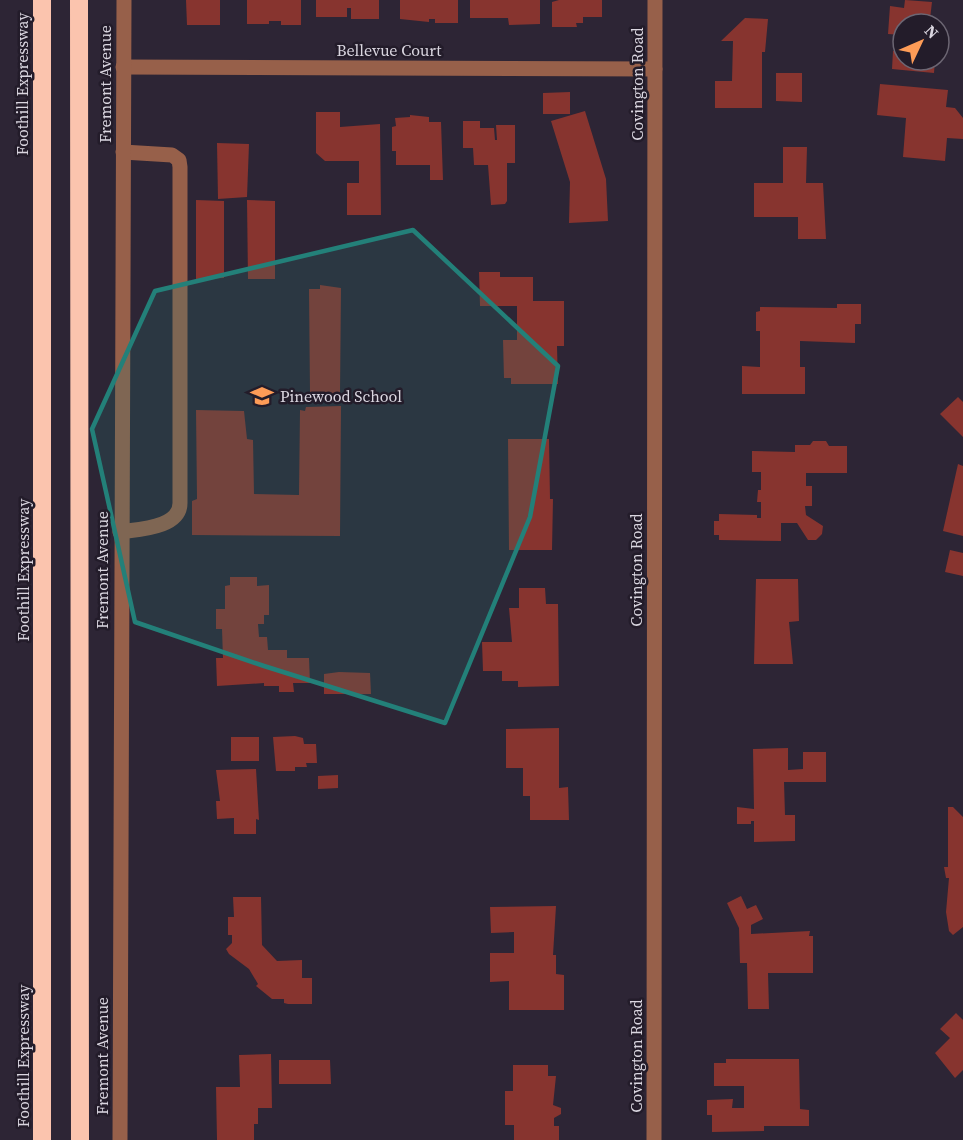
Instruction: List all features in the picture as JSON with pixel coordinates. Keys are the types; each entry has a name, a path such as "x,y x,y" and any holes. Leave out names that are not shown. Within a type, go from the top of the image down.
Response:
{"highway":[{"name":"Foothill Expressway","path":"42,0 42,1140"},
{"path":"79,0 80,1140"}],"street":[{"name":"Fremont Avenue","path":"120,1140 120,532 124,0"},
{"name":"Covington Road","path":"654,1140 655,0"},
{"name":"Bellevue Court","path":"123,67 655,69"},
{"path":"120,532 165,523 177,514 180,503 179,160 172,155 123,152"}],"highlighted area":[{"path":"413,230 558,366 530,517 445,723 264,666 135,622 92,429 155,291"}],"building":[{"path":"186,0 220,0 220,25 187,25"},
{"path":"247,0 301,0 301,25 281,25 281,21 269,21 269,24 247,24"},
{"path":"316,0 379,0 379,19 351,19 351,8 347,8 347,17 316,17"},
{"path":"400,0 458,0 458,23 435,23 435,19 429,19 429,22 400,19"},
{"path":"470,0 540,0 540,24 509,25 508,18 470,18"},
{"path":"602,0 602,17 583,17 583,23 576,23 577,27 552,27 552,2"},
{"path":"905,0 932,2 931,12 891,12 891,34 888,34 890,6 904,8"},
{"path":"745,18 768,19 765,52 762,52 762,108 715,108 715,81 732,81 733,41 721,41"},
{"path":"776,73 802,73 802,102 776,101"},
{"path":"880,84 948,90 946,107 955,108 963,118 963,139 947,138 945,161 903,157 906,118 877,115"},
{"path":"570,92 570,114 543,114 543,93"},
{"path":"585,111 606,179 608,221 569,223 570,182 551,121"},
{"path":"316,112 340,112 340,127 380,124 381,215 347,215 347,183 359,183 359,161 325,161 316,153"},
{"path":"410,115 429,117 429,122 441,122 443,180 430,180 430,165 396,165 396,151 392,151 392,127 396,126 395,118 410,117"},
{"path":"463,121 480,121 480,128 494,128 495,140 497,140 496,125 515,125 515,163 507,163 507,201 505,204 491,205 488,165 474,165 473,148 463,148"},
{"path":"217,143 249,144 247,197 218,199"},
{"path":"783,147 807,147 806,183 823,183 826,239 798,239 798,217 754,217 754,183 783,183"},
{"path":"196,200 224,201 224,278 196,279"},
{"path":"247,200 275,201 275,279 248,279"},
{"path":"479,272 500,272 500,277 533,277 533,301 564,301 564,346 557,346 558,384 511,384 511,378 504,378 503,340 517,340 517,306 480,306"},
{"path":"320,285 341,288 340,394 310,394 309,289 320,289"},
{"path":"837,304 861,304 861,324 855,324 855,343 800,341 800,367 805,367 805,394 742,394 742,366 760,367 760,331 756,331 756,312 760,311 760,307 837,308"},
{"path":"958,397 963,402 963,437 940,414"},
{"path":"341,406 340,536 192,535 192,501 197,499 196,410 244,411 247,439 253,440 254,494 299,495 300,410 305,411 306,407"},
{"path":"508,439 549,439 550,499 553,499 552,550 509,550"},
{"path":"813,441 826,441 829,446 847,446 847,473 806,473 806,486 812,486 812,506 805,506 806,515 823,526 822,534 816,540 808,540 797,523 781,523 781,541 719,540 719,535 714,535 714,521 719,521 719,514 757,515 757,518 761,518 761,502 757,502 758,490 761,490 761,472 752,472 752,451 795,452 795,445 810,445"},
{"path":"958,464 963,466 963,536 943,531"},
{"path":"950,550 963,553 963,576 945,572"},
{"path":"230,577 257,577 257,586 269,585 269,615 264,615 264,624 258,624 259,637 267,637 268,650 287,650 287,658 309,658 310,683 293,683 294,692 279,692 279,686 264,686 264,683 217,686 216,658 223,658 222,629 216,629 216,609 225,609 225,586 230,585"},
{"path":"756,579 798,579 799,621 789,622 793,664 754,664"},
{"path":"519,588 545,588 546,604 558,604 559,686 518,687 518,681 502,681 502,671 483,671 482,642 512,642 509,608 519,608"},
{"path":"370,673 371,694 324,694 324,674"},
{"path":"559,728 559,788 568,787 569,820 530,820 530,796 523,796 523,768 506,768 506,729"},
{"path":"231,737 259,737 259,761 231,761"},
{"path":"273,737 303,738 304,744 316,744 317,763 306,763 307,767 295,767 295,771 276,771"},
{"path":"788,748 788,770 803,769 803,752 826,752 826,782 784,782 785,815 795,815 795,841 754,842 754,821 751,821 751,824 737,824 737,807 754,809 753,749"},
{"path":"256,769 259,820 256,819 256,834 234,834 234,818 217,819 216,801 220,801 216,770"},
{"path":"338,775 338,788 318,789 318,776"},
{"path":"948,807 953,807 963,817 963,927 953,935 949,931 946,912 949,878 946,878 944,867 948,867"},
{"path":"741,896 747,909 756,905 763,919 751,925 751,934 810,931 809,936 813,936 813,973 768,973 769,1009 748,1009 747,963 740,963 739,928 727,903"},
{"path":"233,897 261,897 262,945 277,961 302,960 302,978 312,978 312,1004 288,1004 284,1003 284,999 272,999 256,986 258,984 249,969 229,954 226,949 232,943 232,935 228,935 228,917 234,917"},
{"path":"556,906 553,955 556,955 556,974 564,975 564,1010 509,1010 509,981 490,982 490,953 514,953 514,932 491,933 490,907"},
{"path":"956,1013 963,1020 963,1070 955,1078 935,1053 950,1038 940,1029"},
{"path":"271,1054 272,1108 258,1108 258,1124 254,1124 254,1140 217,1140 216,1087 240,1087 239,1055"},
{"path":"726,1059 799,1059 800,1109 809,1110 809,1126 764,1126 764,1131 712,1132 712,1115 707,1115 707,1100 733,1099 732,1108 744,1108 744,1086 714,1086 714,1063 726,1063"},
{"path":"279,1060 330,1060 331,1084 279,1084"},
{"path":"513,1065 548,1065 548,1076 556,1076 553,1105 561,1108 561,1114 554,1118 554,1126 559,1126 559,1140 514,1140 514,1125 505,1125 505,1091 513,1091"}],"place":[{"name":"Pinewood School","path":"262,396"}]}
